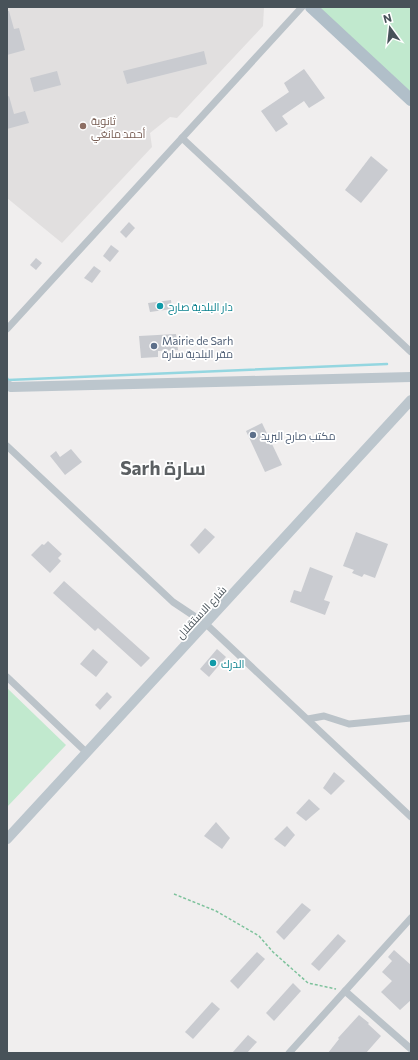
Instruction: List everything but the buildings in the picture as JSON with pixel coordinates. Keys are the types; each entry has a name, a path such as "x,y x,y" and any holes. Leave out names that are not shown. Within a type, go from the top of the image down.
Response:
{"main road":[{"path":"312,7 411,100"}],"street":[{"path":"7,328 302,7"},
{"path":"182,138 411,352"},
{"path":"8,387 411,377"},
{"name":"شارع الاستقلال","path":"7,839 411,400"},
{"path":"7,446 173,602 206,624 411,817"},
{"path":"7,677 86,752"},
{"path":"308,720 324,716 349,724 411,718"},
{"path":"289,1053 411,918"},
{"path":"345,991 411,1049"}],"path":[{"path":"174,894 216,911 259,936 273,952 308,983 345,991"}],"shaded area":[{"name":"ثانوية أحمد مانغي","path":"7,7 264,7 263,26 177,118 170,117 150,133 152,147 62,243 7,198"}],"green space":[{"path":"312,7 411,7 411,100"},
{"path":"7,688 66,745 7,807"}],"waterway":[{"path":"7,378 8,380 387,364"}],"place":[{"name":"ثانوية أحمد مانغي","path":"83,126"},
{"name":"دار البلدية صارح","path":"160,306"},
{"name":"Mairie de Sarh مقر البلدية سارة","path":"154,346"},
{"name":"مكتب صارح البريد","path":"253,435"},
{"name":"الدرك","path":"213,663"}],"district":[{"name":"Sarh سارة","path":"163,467"}]}
